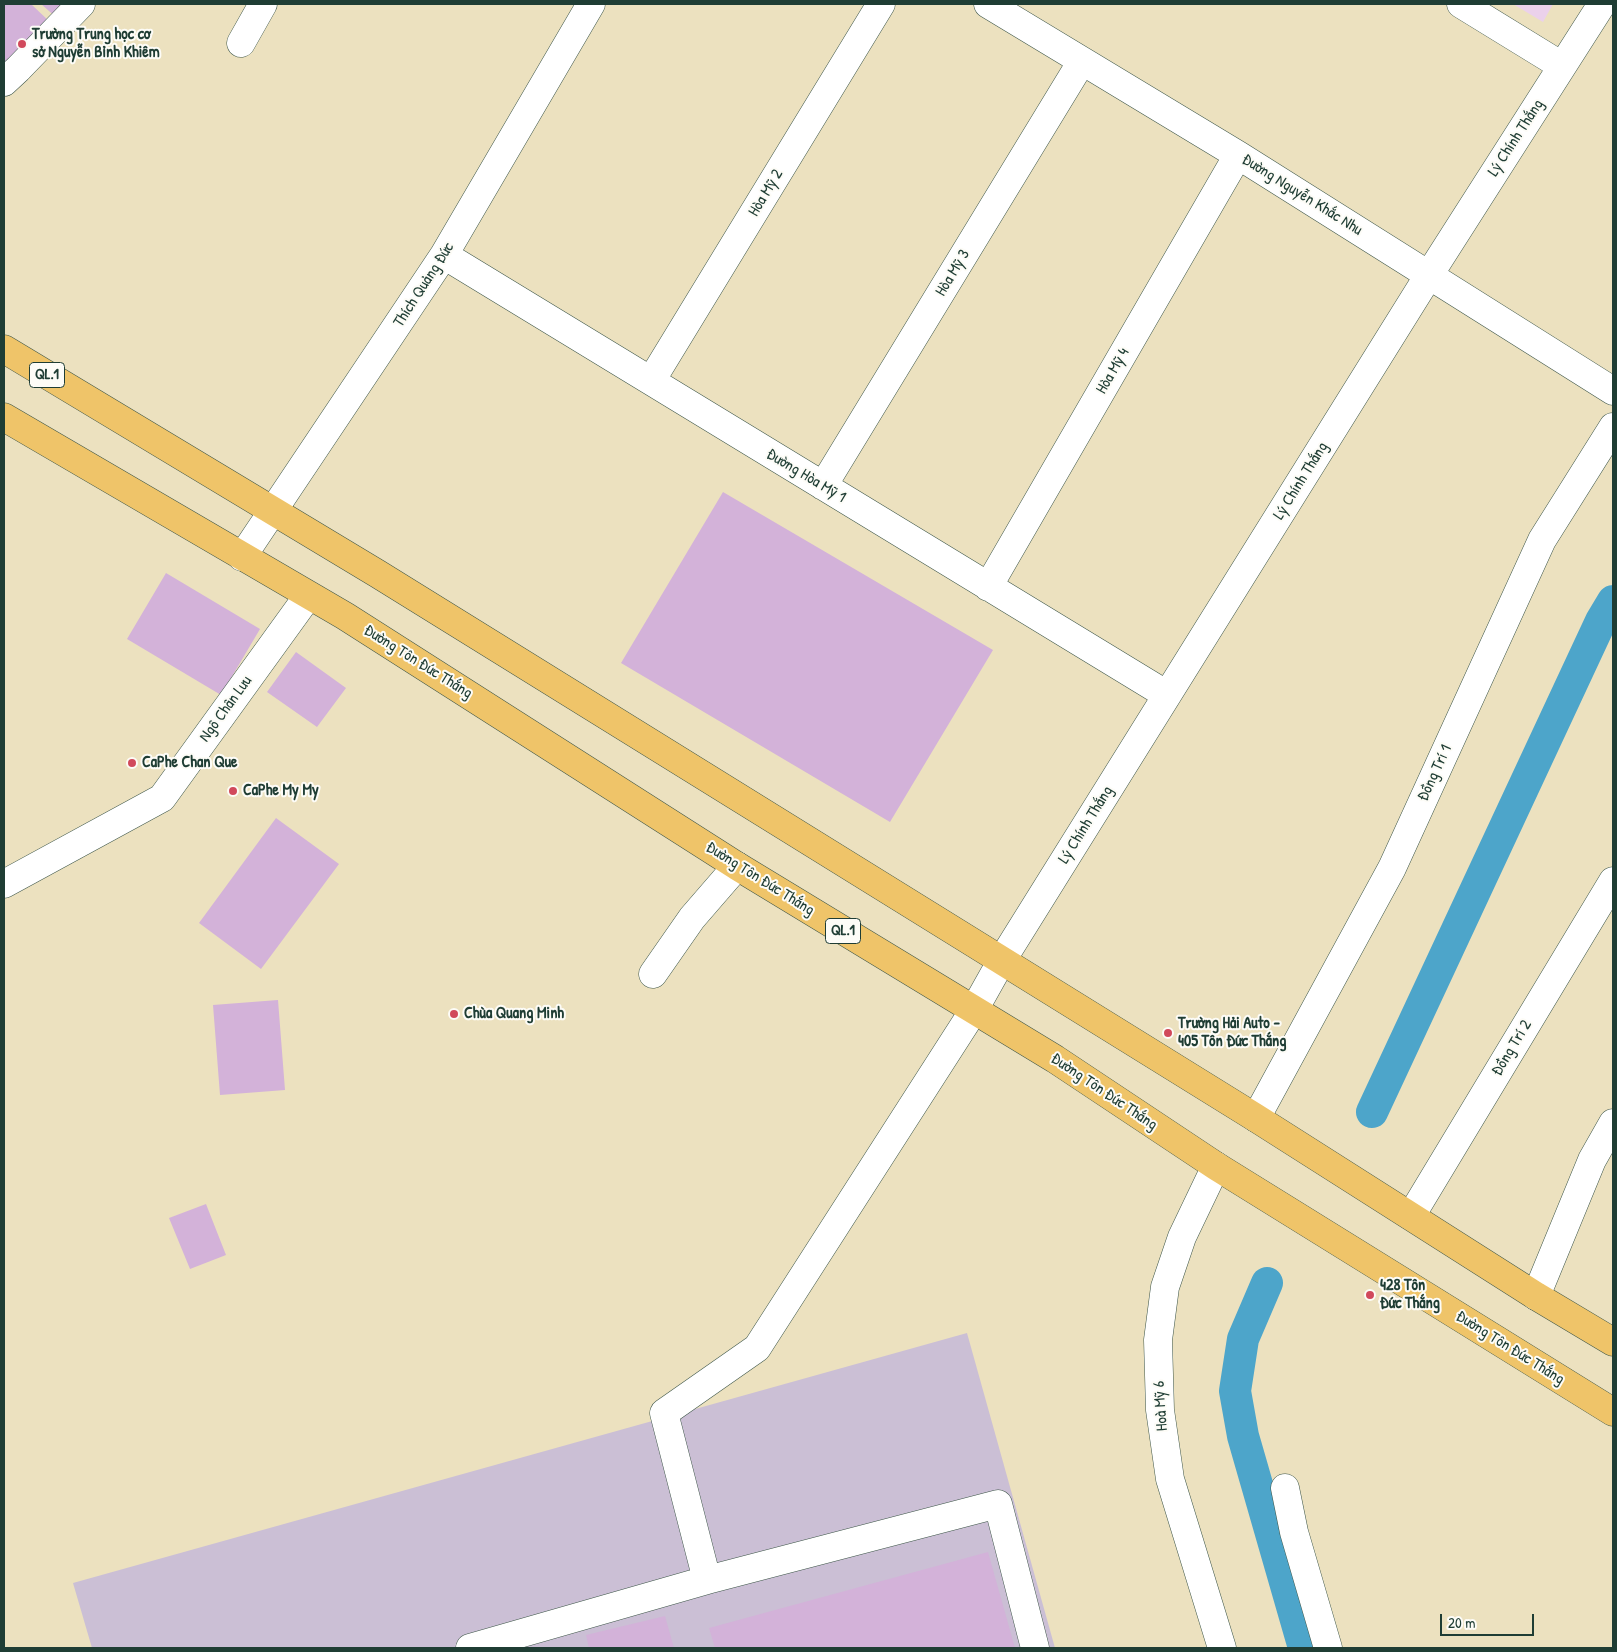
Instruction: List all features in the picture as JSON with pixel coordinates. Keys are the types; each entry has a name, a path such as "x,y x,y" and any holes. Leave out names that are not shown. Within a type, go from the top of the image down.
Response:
{"highway":[{"name":"QL.1","path":"4,349 386,579 1002,960 1256,1118 1536,1296 1613,1342"},
{"name":"Đường Tôn Đức Thắng","path":"4,417 353,621 737,866 1055,1059 1216,1166 1613,1412"}],"street":[{"path":"4,82 81,4"},
{"path":"241,43 263,4"},
{"name":"Thích Quảng Đức","path":"242,557 274,512 444,255 591,4"},
{"name":"Hòa Mỹ 2","path":"651,382 881,4"},
{"name":"Đường Nguyễn Khắc Nhu","path":"988,4 1238,155 1613,391"},
{"path":"1461,4 1562,66"},
{"name":"Lý Chính Thắng","path":"707,1580 664,1413 757,1348 974,1010 1002,960 1429,275 1602,4"},
{"name":"Hòa Mỹ 3","path":"823,486 1082,61"},
{"name":"Hòa Mỹ 4","path":"988,586 1238,155"},
{"name":"Đường Hòa Mỹ 1","path":"444,255 1167,695"},
{"name":"Đồng Trí 1","path":"1256,1118 1392,868 1542,540 1613,427"},
{"name":"Ngô Chân Lưu","path":"4,884 162,798 308,596"},
{"path":"653,974 692,918 737,866"},
{"name":"Đồng Trí 2","path":"1411,1216 1613,881"},
{"path":"1536,1296 1592,1160 1613,1123"},
{"name":"Hoà Mỹ 6","path":"1216,1166 1182,1237 1165,1287 1158,1340 1160,1410 1170,1479 1222,1648"},
{"path":"1285,1488 1294,1532 1328,1648"},
{"path":"470,1648 707,1580 998,1504 1035,1648"}],"shaded area":[{"path":"1513,4 1553,4 1543,22"},
{"path":"967,1333 1055,1648 92,1648 73,1583"}],"building":[{"name":"Trường Trung học cơ sở Nguyễn Bỉnh Khiêm","path":"4,4 31,4 51,23 4,72"},
{"path":"41,4 70,4 57,18"},
{"path":"723,492 993,650 890,822 621,663"},
{"path":"166,573 260,629 221,695 127,639"},
{"path":"296,652 346,688 317,727 267,692"},
{"path":"276,818 339,864 261,969 199,923"},
{"path":"278,1000 285,1090 220,1095 213,1005"},
{"path":"206,1204 226,1255 190,1269 169,1218"},
{"path":"988,1552 1015,1648 715,1648 709,1628"},
{"path":"665,1616 674,1648 589,1648 586,1635"}],"waterway":[{"path":"1372,1112 1601,621 1613,601"},
{"path":"1267,1283 1243,1339 1235,1391 1243,1436 1304,1648"}],"place":[{"name":"Trường Trung học cơ sở Nguyễn Bỉnh Khiêm","path":"22,44"},
{"name":"CaPhe Chan Que","path":"132,763"},
{"name":"CaPhe My My","path":"233,791"},
{"name":"Chùa Quang Minh","path":"454,1014"},
{"name":"Trường Hải Auto - 405 Tôn Đức Thắng","path":"1168,1033"},
{"name":"428 Tôn Đức Thắng","path":"1370,1295"}]}
